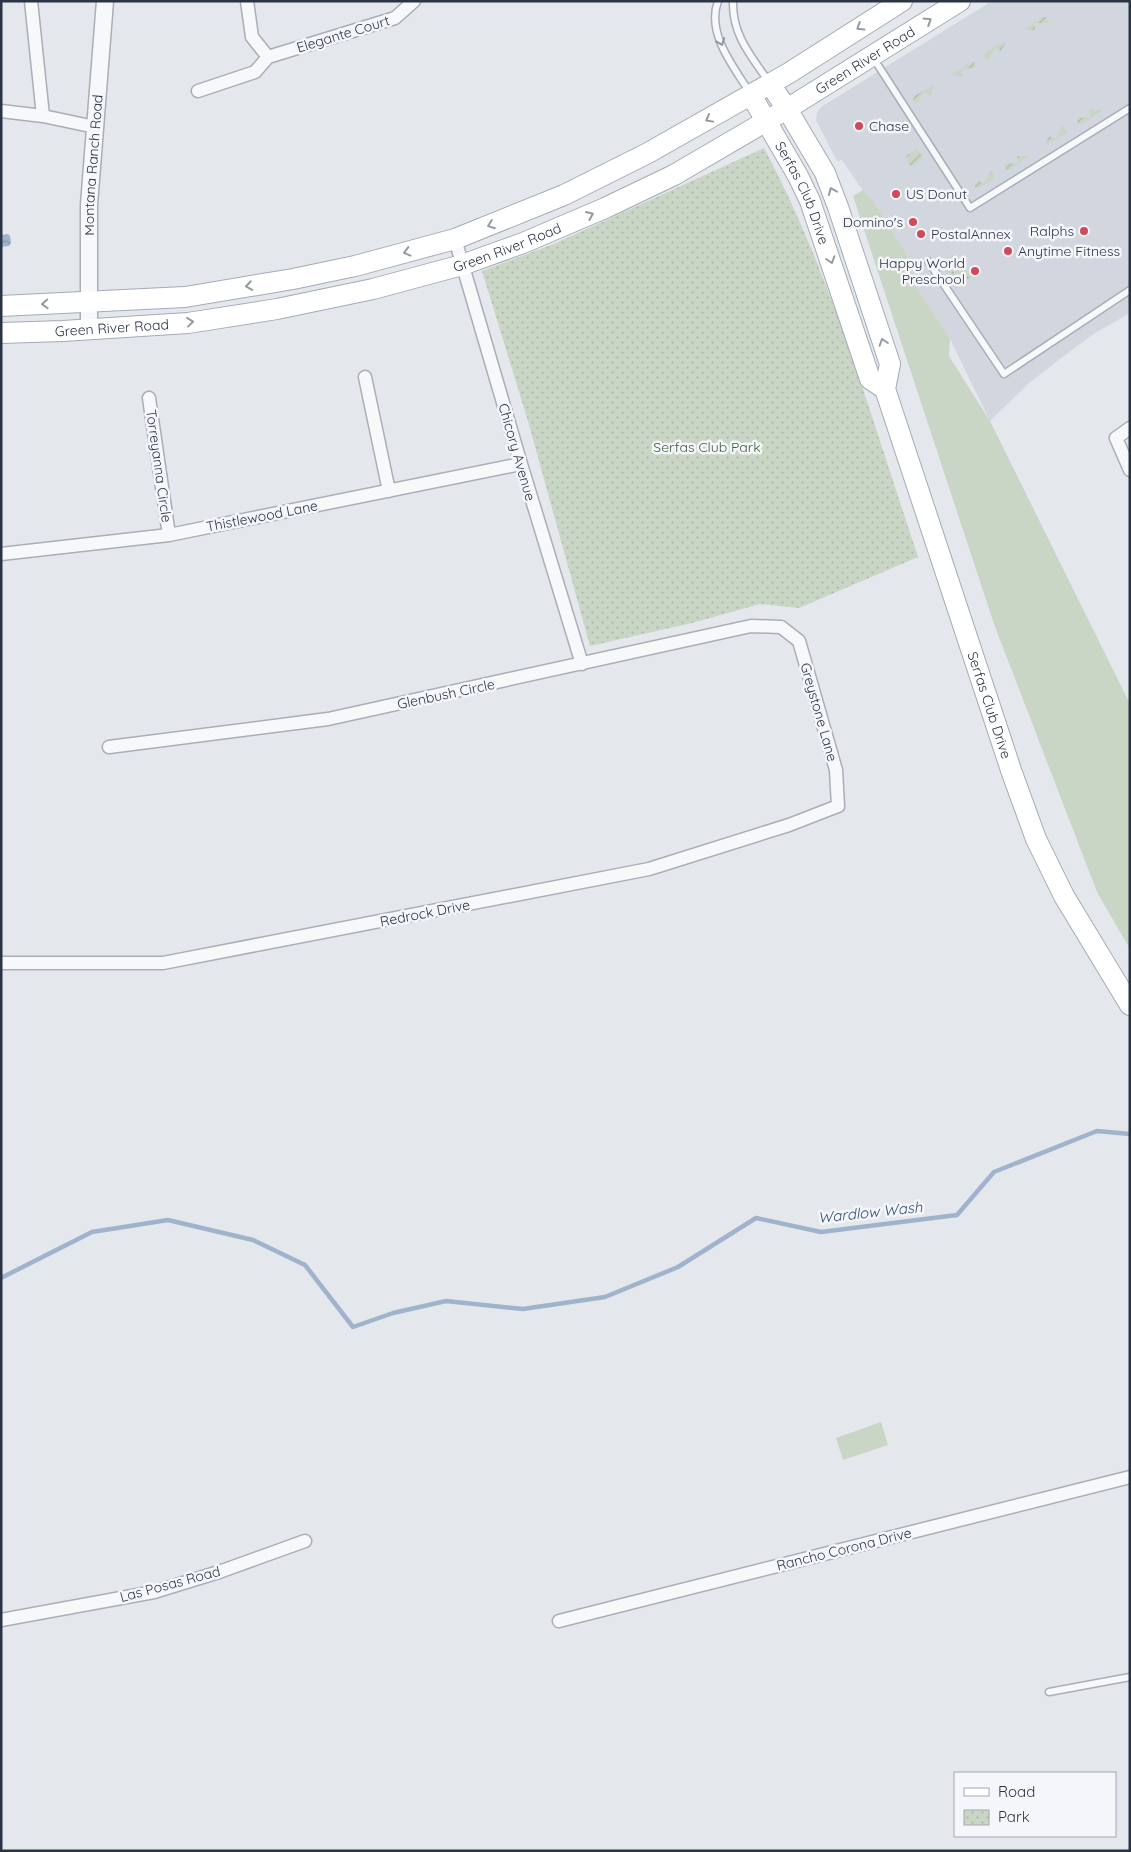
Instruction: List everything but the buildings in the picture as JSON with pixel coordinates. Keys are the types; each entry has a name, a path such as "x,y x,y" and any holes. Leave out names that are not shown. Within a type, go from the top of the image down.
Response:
{"main road":[{"name":"Green River Road","path":"1,306 185,296 293,279 355,266 454,239 564,195 648,153 752,95 902,1"},
{"name":"Green River Road","path":"1,333 188,323 373,289 462,265 605,208 674,175 787,109 960,1"},
{"name":"Serfas Club Drive","path":"770,84 825,173 838,207 890,364 885,389 1012,773 1036,839 1064,896 1130,1005"},
{"name":"Serfas Club Drive","path":"752,95 810,201 870,379 885,389"}],"street":[{"path":"31,1 43,116"},
{"name":"Montana Ranch Road","path":"89,329 89,205 105,1"},
{"path":"198,91 255,72 268,57 252,37 247,1"},
{"name":"Elegante Court","path":"268,57 395,18 414,1"},
{"path":"1,111 43,116 95,127"},
{"name":"Chicory Avenue","path":"454,239 520,464 582,664"},
{"path":"365,377 389,491"},
{"name":"Torreyanna Circle","path":"149,398 169,534"},
{"path":"1130,428 1116,438 1130,470"},
{"name":"Thistlewood Lane","path":"1,554 169,534 520,464"},
{"name":"Glenbush Circle","path":"109,746 328,719 751,626 781,627"},
{"name":"Greystone Lane","path":"781,627 799,641 836,770 838,806"},
{"name":"Redrock Drive","path":"1,963 163,963 649,869 789,825 838,806"},
{"name":"Rancho Corona Drive","path":"559,1622 1130,1477"},
{"name":"Las Posas Road","path":"1,1620 154,1592 219,1572 305,1541"}],"lane":[{"name":"Serfas Club Drive","path":"718,1 715,10 718,36 725,53 752,95"},
{"name":"Serfas Club Drive","path":"733,1 732,16 736,30 744,47 770,84"},
{"path":"872,56 970,208 1130,108"},
{"path":"928,261 1004,374 1130,290"},
{"path":"1049,1692 1130,1677"}],"shaded area":[{"path":"992,1 1130,1 1130,313 1095,333 1073,349 1029,383 990,421 950,339 904,268 912,263 872,199 870,201 842,160 837,161 816,120 817,113 821,107"}],"green space":[{"path":"1043,17 1047,17 1049,23 1035,23 1035,30 1024,30"},
{"path":"1005,41 1001,51 995,48 987,60 984,56 986,52"},
{"path":"970,62 974,62 976,68 962,69 962,76 951,75"},
{"path":"935,85 930,95 924,92 916,104 913,100 914,96"},
{"path":"1090,110 1101,111 1082,124 1078,124 1076,118 1090,117"},
{"path":"1062,126 1067,131 1065,134 1045,146 1049,136 1056,139"},
{"name":"Serfas Club Park","path":"764,148 788,196 830,297 867,401 918,557 799,608 760,604 692,623 590,646 528,421 482,271 556,243"},
{"path":"918,149 923,159 910,166 906,158 907,155"},
{"path":"1017,156 1029,156 1009,170 1006,170 1004,164 1018,163"},
{"path":"991,171 995,175 994,179 979,188 974,187 978,181 984,183"},
{"path":"863,190 870,200 872,199 912,263 904,268 950,339 949,356 990,421 1130,704 1130,949 1097,892 994,624 853,196"},
{"path":"955,254 971,278 956,288 941,264"},
{"path":"881,1422 888,1445 843,1460 836,1438"}],"water":[{"path":"8,234 11,243 9,246 1,247 1,235"}],"waterway":[{"name":"Wardlow Wash","path":"1,1278 92,1232 168,1220 253,1240 305,1265 353,1327 393,1313 446,1301 523,1309 605,1297 678,1267 756,1218 821,1232 957,1215 994,1172 1097,1131 1130,1134"}],"place":[{"name":"Chase","path":"859,126"},
{"name":"US Donut","path":"896,194"},
{"name":"Domino's","path":"913,222"},
{"name":"Ralphs","path":"1084,231"},
{"name":"PostalAnnex","path":"921,234"},
{"name":"Anytime Fitness","path":"1008,251"},
{"name":"Happy World Preschool","path":"975,271"}]}
